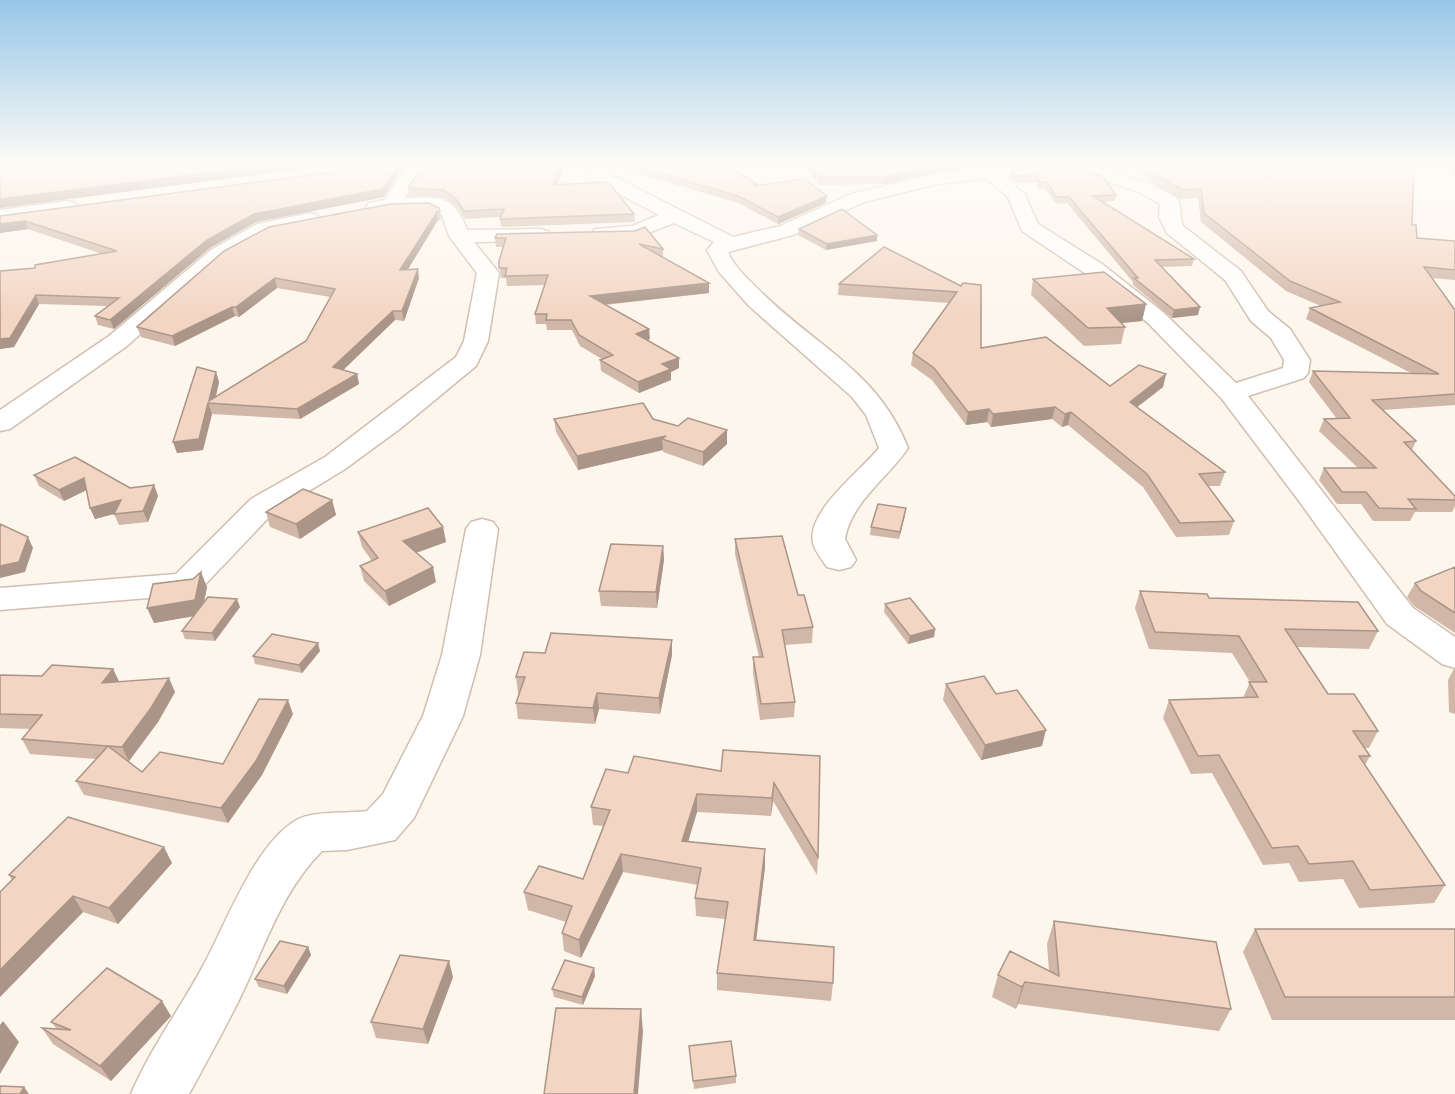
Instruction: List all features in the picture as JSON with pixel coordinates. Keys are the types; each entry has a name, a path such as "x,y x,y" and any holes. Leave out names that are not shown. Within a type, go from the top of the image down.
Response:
{"street":[{"path":"0,423 118,341 218,254 264,228 333,215"},
{"path":"0,599 186,584 262,506 335,463 467,361 476,341 488,273 459,236 452,215"},
{"path":"821,215 786,231 728,244 717,250 718,256 734,277 762,308 851,378 872,402 887,425 894,448 885,463 854,492 831,526 829,542 839,560"},
{"path":"1024,215 1029,227 1040,236 1094,269 1156,318 1231,393 1313,498 1400,616 1455,655"},
{"path":"1169,215 1174,229 1233,276 1259,316 1281,334 1297,360 1295,374 1231,393"},
{"path":"587,234 635,232 674,216 724,239 728,244"},
{"path":"459,236 564,234"},
{"path":"159,1094 221,983 266,890 288,855 311,833 347,832 379,827 399,806 443,716 461,655 482,530"}],"building":[{"path":"252,215 207,240 110,320 95,316 119,298 36,295 10,338 0,339 0,271 35,268 35,265 117,251 25,221 0,224 0,216"},
{"path":"332,215 435,215 400,270 418,269 402,311 393,311 333,367 357,374 297,409 208,403 199,439 173,442 197,367 216,372 209,401 306,341 335,289 275,278 236,307 172,336 137,327 224,251 269,227"},
{"path":"502,215 606,215 500,219"},
{"path":"829,215 850,215 877,235 827,244 799,229"},
{"path":"1084,215 1124,215 1194,259 1155,260 1200,307 1174,310 1134,278 1138,278"},
{"path":"1207,215 1412,215 1412,225 1416,225 1417,238 1455,241 1455,270 1424,267 1455,310 1455,394 1372,400 1416,441 1404,442 1455,496 1455,500 1408,499 1416,509 1379,508 1366,492 1342,492 1324,468 1376,468 1324,419 1350,418 1313,371 1439,374 1310,308 1340,302 1290,281"},
{"path":"645,227 663,249 639,244 709,283 590,296 649,329 636,334 679,358 662,364 671,369 638,382 600,360 613,355 579,335 571,320 546,320 547,314 535,314 548,275 505,276 507,268 499,268 499,261 506,238 495,238 497,234 635,231"},
{"path":"884,247 961,286 963,283 981,285 981,348 1046,337 1110,386 1139,365 1166,374 1130,402 1225,472 1199,474 1234,521 1180,523 1147,474 1071,412 1065,414 1055,407 993,414 989,409 968,412 934,368 913,353 957,292 839,284"},
{"path":"1104,272 1146,304 1107,308 1125,327 1088,328 1033,279"},
{"path":"643,403 653,419 678,426 688,418 727,430 703,452 662,439 666,436 577,456 554,419"},
{"path":"75,457 130,488 154,485 143,511 114,514 121,500 90,508 84,478 59,490 34,475"},
{"path":"303,489 332,500 296,524 266,512"},
{"path":"878,504 906,508 900,532 871,527"},
{"path":"428,508 443,527 403,541 433,567 385,591 360,566 378,558 358,532"},
{"path":"0,524 28,537 19,562 0,566"},
{"path":"782,536 798,595 804,595 813,627 782,630 795,702 761,704 753,657 763,657 735,539"},
{"path":"611,544 663,546 656,592 599,591"},
{"path":"1455,567 1455,613 1421,591 1415,583"},
{"path":"201,572 195,600 147,608 153,584 193,579"},
{"path":"1140,591 1207,594 1209,598 1358,602 1378,631 1285,629 1328,694 1354,694 1378,731 1353,731 1370,756 1359,756 1445,885 1370,890 1353,861 1309,864 1298,846 1272,848 1219,755 1198,756 1169,700 1258,697 1249,682 1267,682 1239,636 1155,632"},
{"path":"208,597 237,599 212,633 182,631"},
{"path":"910,598 935,629 910,636 885,604"},
{"path":"551,633 672,640 659,698 597,693 593,708 516,703 525,677 516,677 524,652 545,653"},
{"path":"272,634 318,643 299,665 253,656"},
{"path":"52,665 113,669 102,683 169,678 151,708 122,747 22,739 42,715 0,714 0,675 42,676"},
{"path":"984,676 996,694 1017,690 1046,730 985,745 946,684"},
{"path":"259,699 288,700 256,761 221,808 76,781 108,746 142,772 160,752 223,764"},
{"path":"723,750 820,756 818,857 774,783 772,798 697,794 682,841 765,849 754,940 834,947 833,983 717,973 728,902 695,898 701,868 621,854 579,940 562,933 572,906 524,892 539,866 583,879 610,810 591,807 606,769 628,773 634,756 721,771"},
{"path":"68,817 164,847 109,908 73,896 0,970 0,892 15,877 9,875"},
{"path":"1054,921 1216,942 1231,1009 1025,982 1022,987 998,975 1010,951 1059,976"},
{"path":"1255,929 1455,929 1455,997 1285,997"},
{"path":"280,941 308,947 284,986 255,979"},
{"path":"400,955 449,961 423,1029 371,1022"},
{"path":"565,960 594,968 582,997 552,989"},
{"path":"107,968 162,1001 100,1066 42,1028 71,1030 51,1022"},
{"path":"556,1008 641,1009 634,1094 544,1094"},
{"path":"731,1041 736,1076 693,1081 689,1046"},
{"path":"0,1086 24,1087 20,1094 0,1094"}]}
